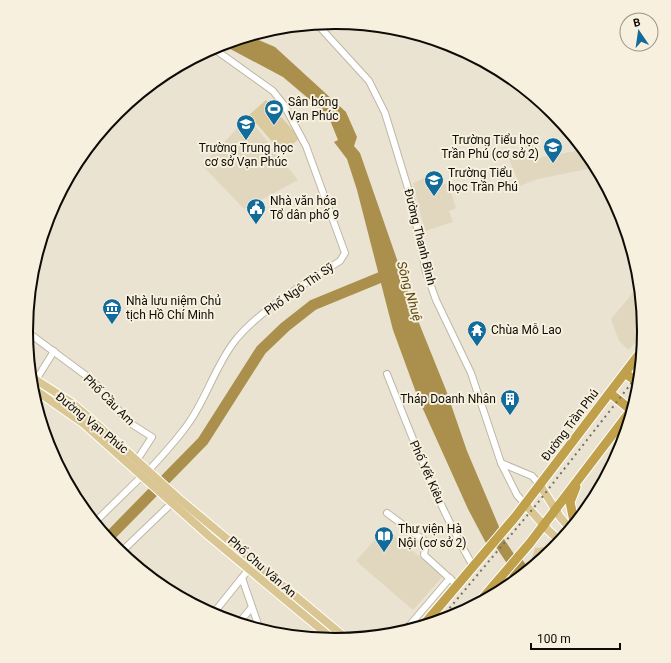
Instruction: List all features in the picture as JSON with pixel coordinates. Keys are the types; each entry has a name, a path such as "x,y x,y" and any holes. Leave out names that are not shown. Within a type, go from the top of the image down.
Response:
{"highway":[{"name":"Đường Trần Phú","path":"428,619 516,516 636,358"},
{"path":"625,373 634,379"},
{"path":"610,392 629,405"},
{"path":"489,592 530,543 626,418"},
{"path":"573,518 570,502 577,481"}],"main road":[{"name":"Đường Vạn Phúc","path":"38,385 84,424 103,435 137,460 177,496"},
{"name":"Đường Vạn Phúc","path":"103,435 142,478 170,503"},
{"path":"540,485 555,510 567,526"},
{"path":"170,503 178,503 177,496"},
{"name":"Phố Chu Văn An","path":"177,496 340,634"},
{"name":"Phố Chu Văn An","path":"170,503 326,633"},
{"path":"525,504 556,538"},
{"path":"200,529 200,522 207,521"},
{"path":"283,598 289,591"}],"street":[{"name":"Đường Thanh Bình","path":"322,30 369,80 385,113 411,198 426,272 436,300 472,373 502,463 517,495 525,504"},
{"name":"Phố Ngô Thì Sỹ","path":"149,472 188,424 210,387 221,363 235,341 280,300 340,261 345,253 306,146 284,105 273,91 219,52"},
{"name":"Phố Cầu Am","path":"33,337 96,384 130,423 152,437 137,460"},
{"path":"37,377 42,373 54,353"},
{"name":"Phố Yết Kiêu","path":"387,374 419,456 456,534 476,563"},
{"path":"502,463 532,476 540,485"},
{"path":"98,519 142,478"},
{"path":"125,548 170,503"},
{"path":"387,514 426,542 424,555 458,585"},
{"path":"217,609 249,569"},
{"path":"242,578 258,624"},
{"path":"410,625 450,578"},
{"path":"242,619 252,607"}],"shaded area":[{"path":"256,39 275,47 346,112 357,137 354,146 360,153 419,323 446,390 467,451 500,529 487,545 468,509 418,398 393,330 357,190 347,159 334,142 338,140 328,115 283,77 229,48"},
{"name":"Sân bóng Vạn Phúc","path":"266,100 300,138 282,153 249,115"},
{"name":"Trường Trung học cơ sở Vạn Phúc","path":"248,117 298,180 244,209 202,165"},
{"name":"Trường Tiểu học Trần Phú (cơ sở 2)","path":"533,145 539,158 576,151 576,148 590,168 538,179 520,186 508,156"},
{"name":"Trường Tiểu học Trần Phú","path":"435,173 442,185 448,183 456,208 449,211 453,222 425,231 413,183"},
{"path":"635,291 638,339 629,350 619,341 611,319"},
{"path":"385,528 443,576 413,610 356,561"},
{"path":"535,548 546,548 531,562 531,562"},
{"path":"520,556 527,566 511,578 507,572"},
{"path":"510,576 511,578 494,589 497,584 506,577"}],"waterway":[{"path":"111,534 203,441 261,350 285,327 313,305 391,273"},
{"name":"Sông Nhuệ","path":"492,531 518,570"}],"railway":[{"path":"445,613 536,505 634,380"}],"place":[{"name":"Sân bóng Vạn Phúc","path":"274,126"},
{"name":"Trường Trung học cơ sở Vạn Phúc","path":"246,141"},
{"name":"Trường Tiểu học Trần Phú (cơ sở 2)","path":"553,164"},
{"name":"Trường Tiểu học Trần Phú","path":"434,197"},
{"name":"Nhà văn hóa Tổ dân phố 9","path":"256,225"},
{"name":"Nhà lưu niệm Chủ tịch Hồ Chí Minh","path":"112,325"},
{"name":"Chùa Mỗ Lao","path":"477,347"},
{"name":"Tháp Doanh Nhân","path":"510,416"},
{"name":"Thư viện Hà Nội (cơ sở 2)","path":"384,553"}]}
